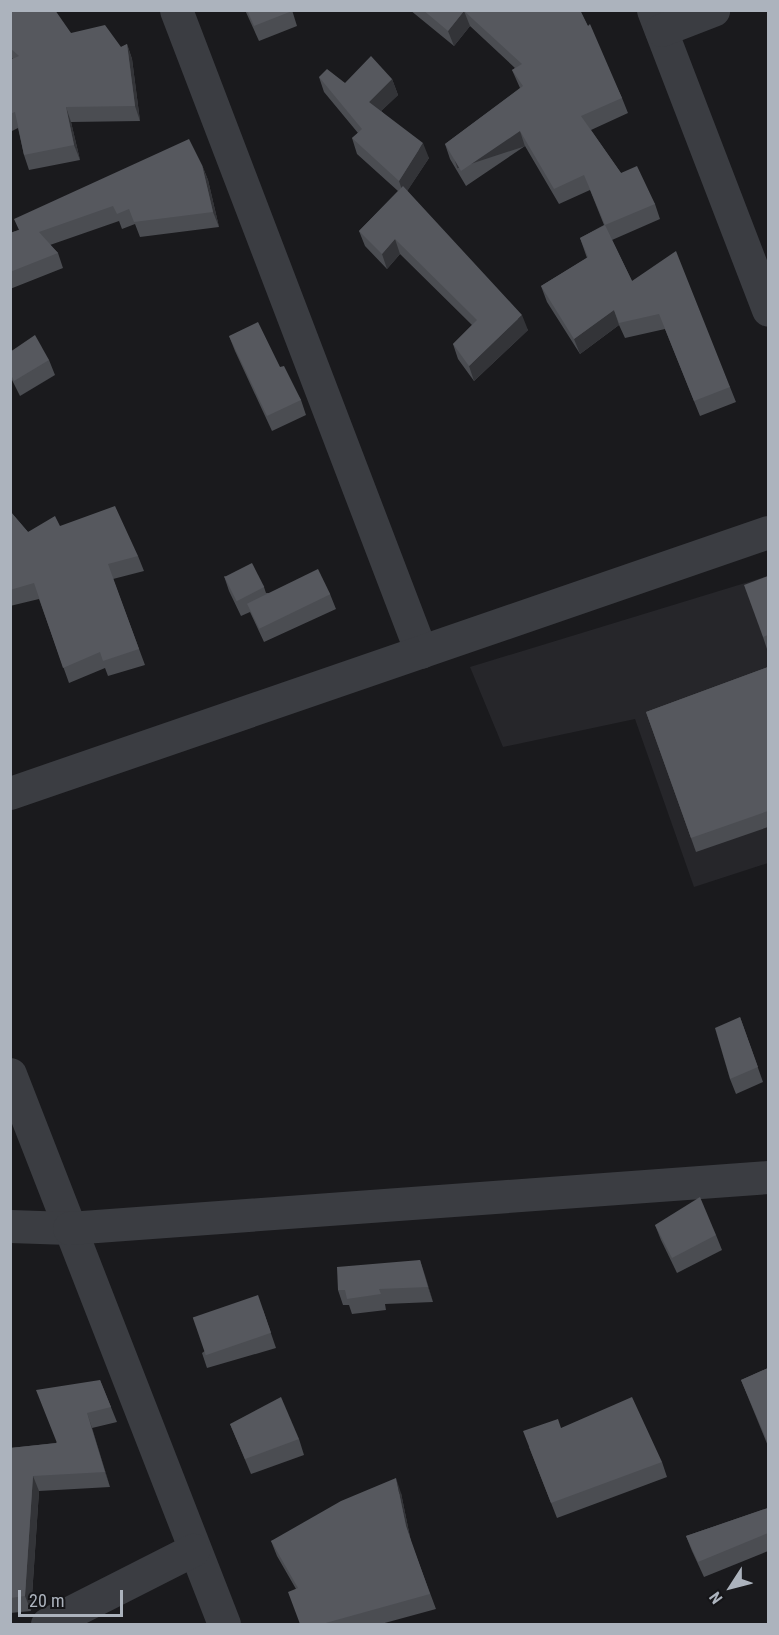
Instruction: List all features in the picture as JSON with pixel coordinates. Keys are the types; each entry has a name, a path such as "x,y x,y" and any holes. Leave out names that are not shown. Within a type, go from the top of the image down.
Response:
{"street":[{"path":"176,10 421,652"},
{"path":"713,10 657,20 768,310"},
{"path":"10,794 768,532"},
{"path":"10,1074 193,1550 224,1624"},
{"path":"10,1226 69,1228 768,1177"},
{"path":"46,1624 193,1550"}],"shaded area":[{"path":"768,576 768,863 694,887 635,719 503,747 470,667"}],"building":[{"path":"10,10 55,10 71,33 105,25 121,47 127,44 135,106 66,107 74,145 24,155 15,112 10,114 10,60 19,56 10,48"},
{"path":"247,10 292,10 292,11 254,26"},
{"path":"423,10 580,10 588,26 590,24 622,98 581,116 621,173 637,166 655,204 605,225 584,175 554,189 520,131 461,171 445,144 523,86 512,70 522,64 464,11 448,31"},
{"path":"371,56 392,79 369,102 423,143 399,181 352,138 362,129 319,77 327,69 345,83"},
{"path":"189,139 202,165 213,212 134,222 129,209 117,214 113,206 39,232 58,253 10,272 10,233 19,230 14,219"},
{"path":"403,186 522,315 469,366 453,344 477,320 395,239 382,254 359,231"},
{"path":"605,225 632,281 676,251 730,387 694,401 659,314 619,323 614,310 574,339 541,286 588,257 580,238"},
{"path":"258,322 280,367 284,366 301,400 267,416 229,336"},
{"path":"35,335 49,360 14,381 10,373 10,352"},
{"path":"115,506 138,556 108,564 139,649 103,661 100,652 63,668 34,583 10,590 10,511 28,532 55,516 60,526"},
{"path":"252,563 264,587 237,601 224,577"},
{"path":"318,569 330,594 259,629 247,604"},
{"path":"768,576 768,635 763,637 744,585"},
{"path":"768,667 768,811 691,838 646,712"},
{"path":"740,1017 758,1067 730,1079 715,1028"},
{"path":"700,1197 716,1235 672,1258 655,1225"},
{"path":"420,1260 428,1287 379,1289 381,1294 347,1299 345,1290 338,1290 337,1267"},
{"path":"258,1295 271,1333 206,1355 193,1317"},
{"path":"768,1368 768,1443 741,1380"},
{"path":"100,1380 111,1407 87,1413 105,1472 33,1476 25,1596 10,1598 10,1448 57,1443 36,1390"},
{"path":"281,1397 299,1439 245,1459 230,1424"},
{"path":"632,1397 662,1462 551,1503 523,1431 558,1419 561,1428"},
{"path":"396,1478 406,1526 430,1594 322,1624 300,1624 288,1592 298,1588 271,1541 341,1501"},
{"path":"768,1508 768,1533 698,1562 686,1536"}]}
